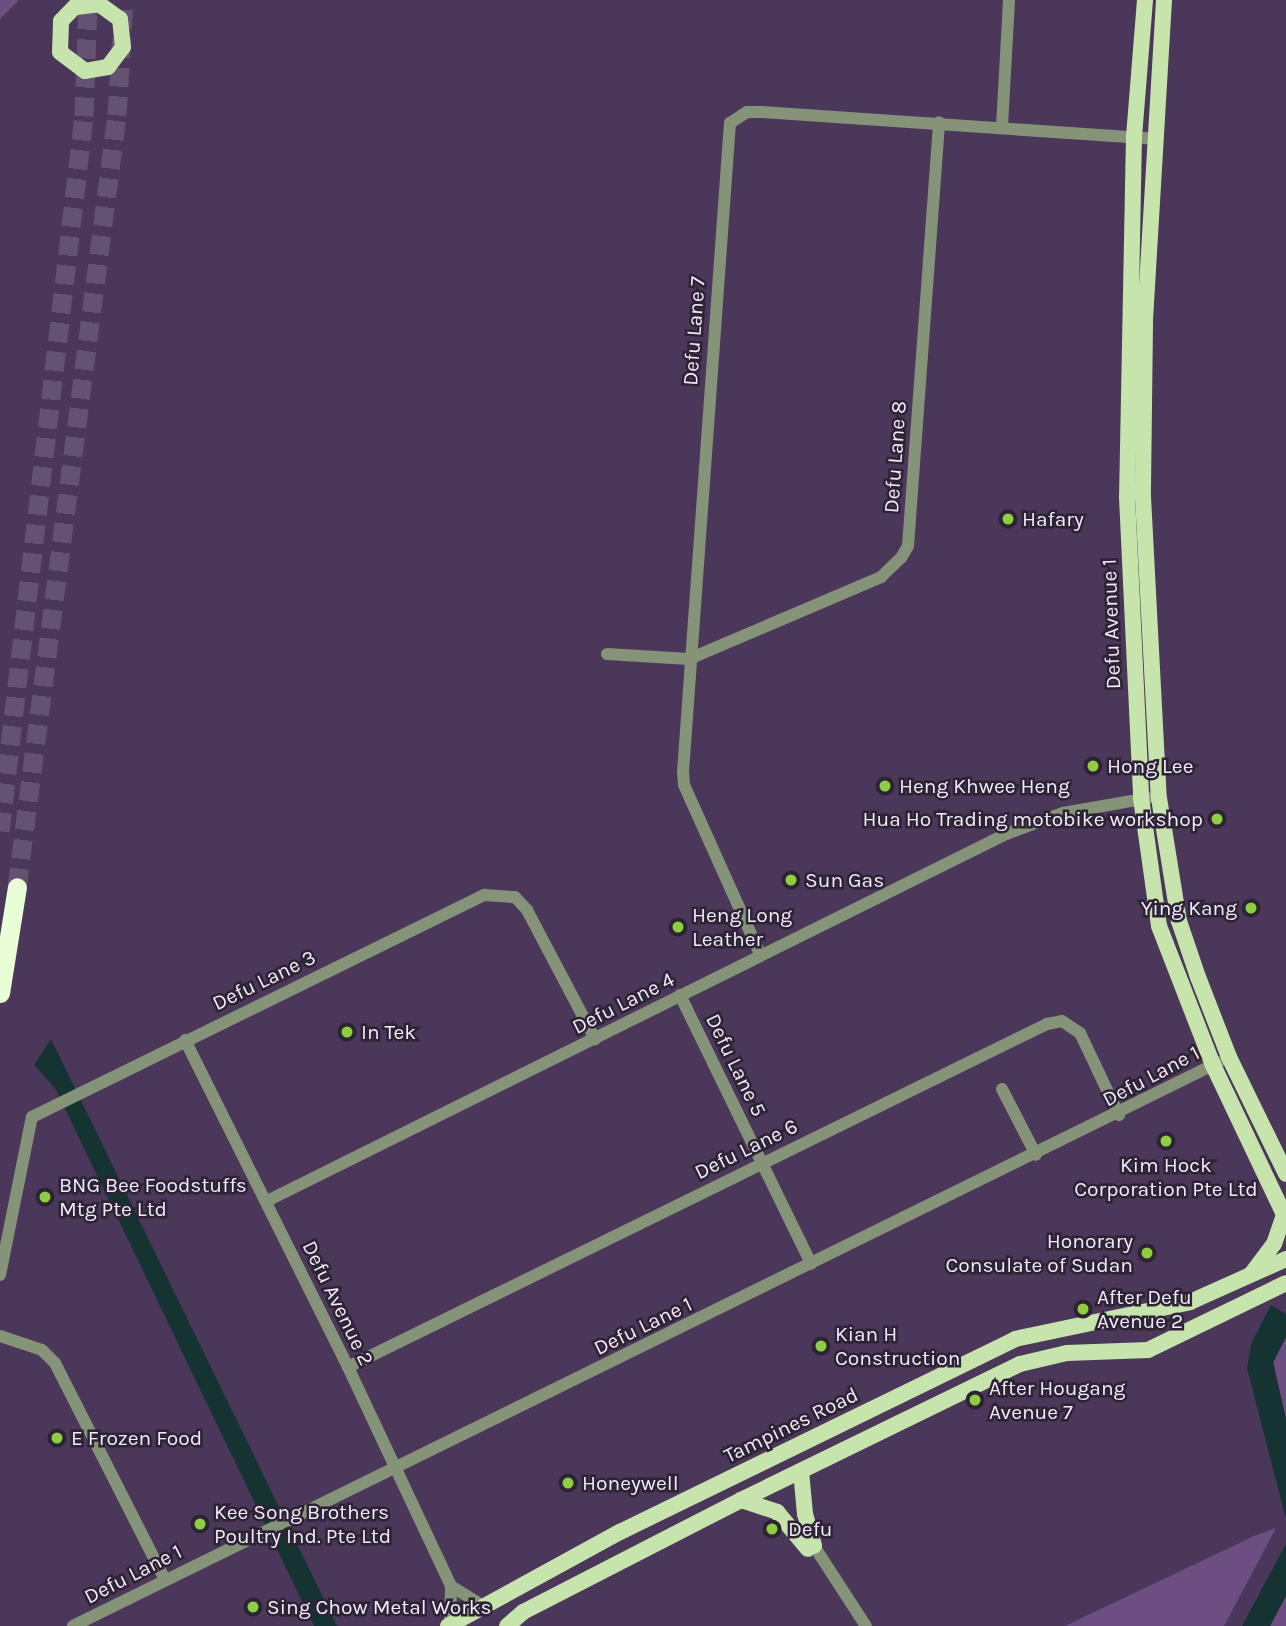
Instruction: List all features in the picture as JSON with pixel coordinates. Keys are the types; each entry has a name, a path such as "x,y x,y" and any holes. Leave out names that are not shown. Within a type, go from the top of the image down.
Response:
{"highway":[{"path":"0,993 17,887"}],"main road":[{"name":"Defu Avenue 1","path":"1145,0 1134,136 1127,498 1140,798 1159,926 1213,1065 1285,1217"},
{"name":"Defu Avenue 1","path":"1164,0 1144,323 1143,497 1159,799 1179,921 1229,1057 1286,1174"},
{"path":"78,3 106,3 120,19 123,47 114,62 93,71 66,61 57,42 61,21 78,3"},
{"path":"1248,1278 1274,1244 1285,1217"},
{"name":"Tampines Road","path":"449,1626 620,1532 1014,1339 1165,1309 1248,1278 1286,1259"},
{"path":"507,1626 523,1612 741,1500 1020,1364 1067,1353 1148,1350 1286,1283"},
{"path":"1253,1299 1286,1298"},
{"path":"801,1472 811,1548"},
{"path":"741,1500 777,1512 811,1548"}],"street":[{"path":"1002,126 1009,0"},
{"name":"Defu Lane 7","path":"760,954 684,785 689,659 730,123 747,112 1002,126 1154,139"},
{"name":"Defu Lane 8","path":"689,659 881,577 908,546 939,122"},
{"path":"607,654 689,659"},
{"name":"Defu Lane 4","path":"267,1201 1006,834 1063,813 1140,798 1159,799"},
{"name":"Defu Lane 3","path":"0,1275 32,1117 484,895 515,897 527,910 596,1039"},
{"name":"Defu Lane 5","path":"680,995 811,1264"},
{"name":"Defu Lane 6","path":"348,1367 1046,1024 1062,1021 1080,1033 1119,1115"},
{"name":"Defu Avenue 2","path":"185,1040 348,1367 451,1586 449,1626"},
{"name":"Defu Lane 1","path":"72,1626 1119,1115 1229,1057"},
{"path":"1002,1089 1036,1155"},
{"path":"0,1336 42,1350 55,1363 165,1580"},
{"path":"811,1548 856,1626"},
{"path":"811,1548 866,1626"},
{"path":"451,1586 484,1607"}],"shaded area":[{"path":"0,0 19,0 0,19"},
{"path":"51,1039 337,1626 314,1626 55,1088 34,1065"},
{"path":"1271,1305 1286,1314 1286,1337 1273,1363 1286,1419 1286,1519 1247,1368 1251,1344"},
{"path":"1286,1337 1286,1419 1273,1360"},
{"path":"1276,1528 1224,1626 1065,1626 1254,1536"},
{"path":"1286,1544 1286,1596 1270,1626 1242,1626"},
{"path":"1286,1596 1286,1626 1270,1626"}],"tunnel":[{"path":"0,831 84,116 88,0"},
{"path":"17,887 117,115 124,0"}],"place":[{"name":"Hafary","path":"1008,519"},
{"name":"Hong Lee","path":"1093,766"},
{"name":"Heng Khwee Heng","path":"885,786"},
{"name":"Hua Ho Trading motobike workshop","path":"1217,819"},
{"name":"Sun Gas","path":"791,880"},
{"name":"Ying Kang","path":"1251,908"},
{"name":"Heng Long Leather","path":"678,927"},
{"name":"In Tek","path":"347,1032"},
{"name":"Kim Hock Corporation Pte Ltd","path":"1166,1141"},
{"name":"BNG Bee Foodstuffs Mtg Pte Ltd","path":"45,1197"},
{"name":"Honorary Consulate of Sudan","path":"1147,1253"},
{"name":"After Defu Avenue 2","path":"1083,1309"},
{"name":"Kian H Construction","path":"821,1346"},
{"name":"After Hougang Avenue 7","path":"975,1400"},
{"name":"E Frozen Food","path":"57,1438"},
{"name":"Honeywell","path":"568,1483"},
{"name":"Kee Song Brothers Poultry Ind. Pte Ltd","path":"200,1524"},
{"name":"Defu","path":"772,1529"},
{"name":"Sing Chow Metal Works","path":"253,1607"}]}
